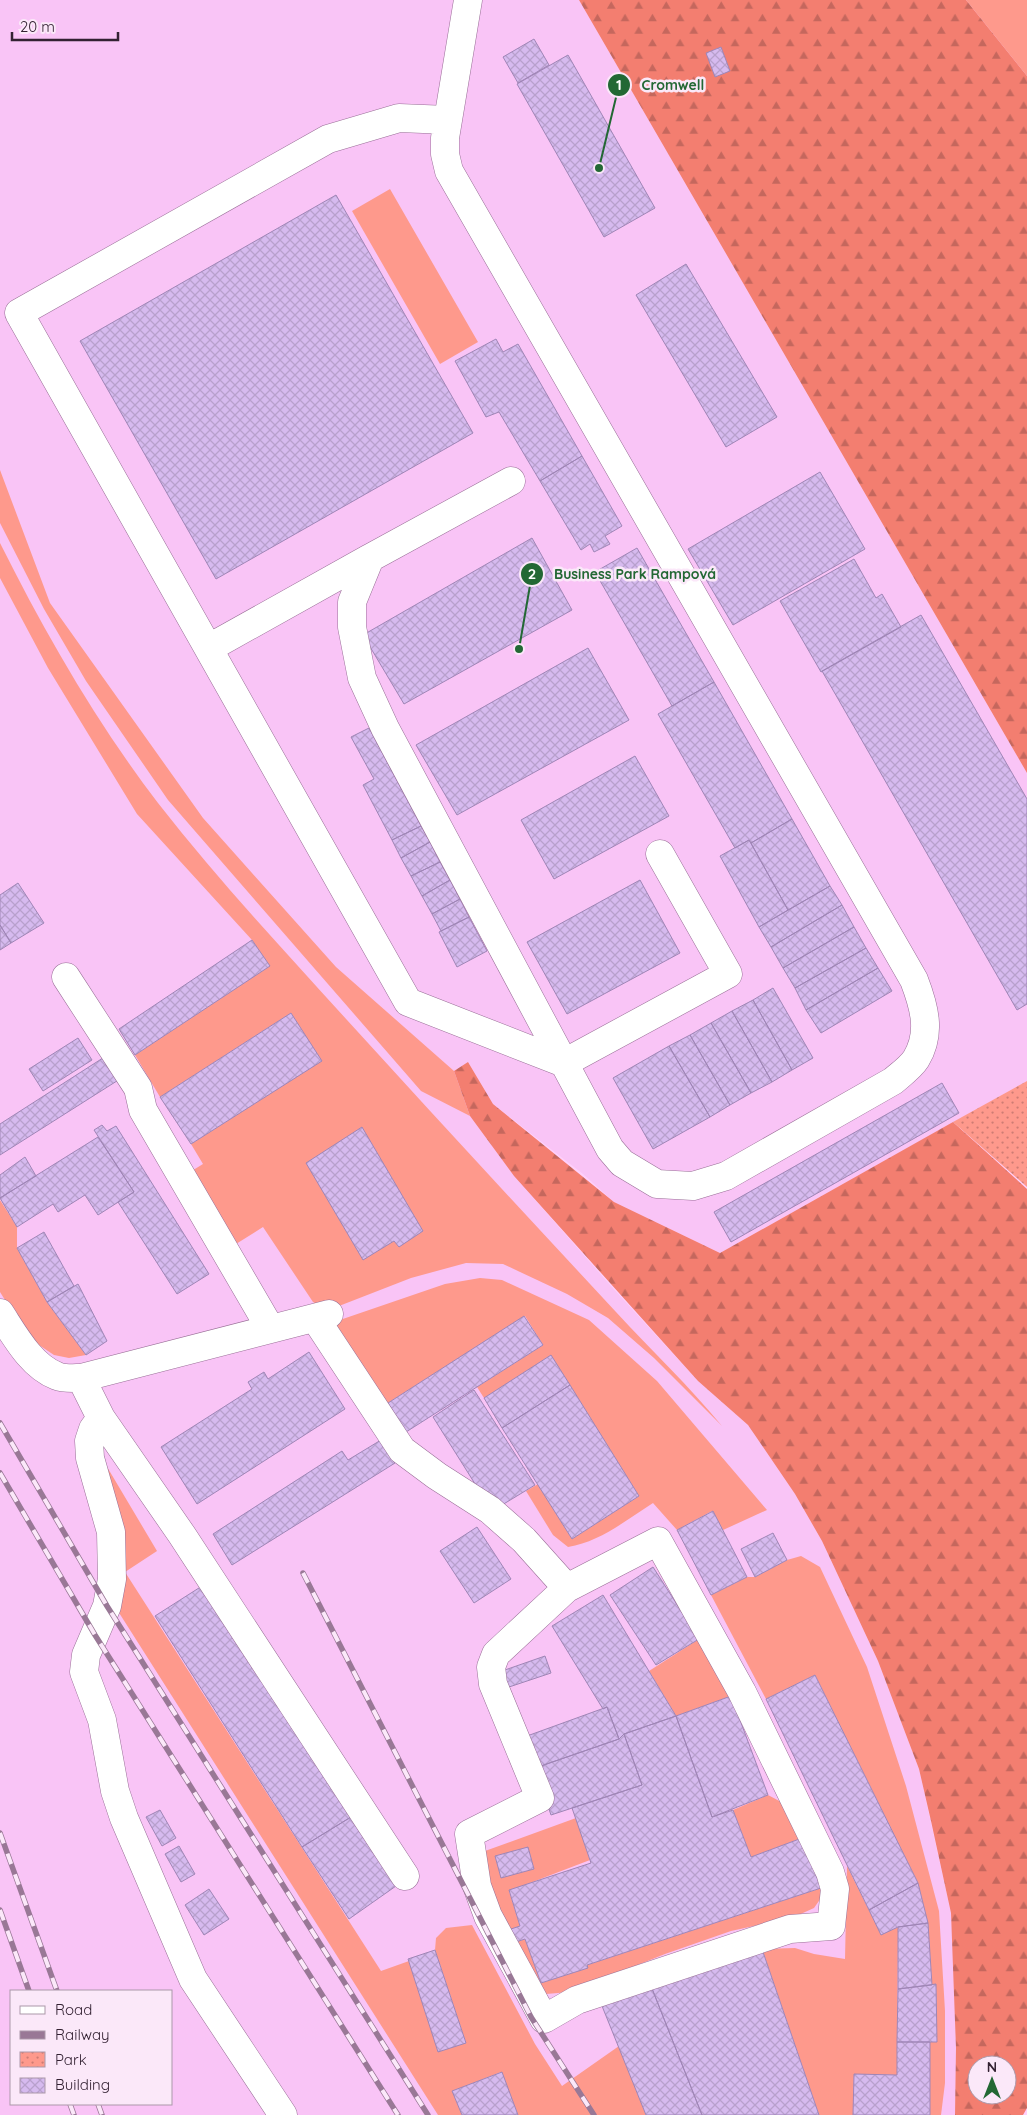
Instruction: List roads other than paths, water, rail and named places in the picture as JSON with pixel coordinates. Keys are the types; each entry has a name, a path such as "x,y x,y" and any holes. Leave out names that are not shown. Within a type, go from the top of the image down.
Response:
{"lane":[{"path":"370,558 352,602 352,626 362,678 385,728 610,1149 622,1163 657,1184 693,1186 726,1176 893,1081 916,1060 924,1037 924,1009 909,971 448,171 445,154 448,120 468,0"},
{"path":"448,120 399,118 328,139 19,314 408,1002 564,1063 728,974 660,854"},
{"path":"209,648 511,481"},
{"path":"66,977 138,1088 143,1110 270,1328"},
{"path":"0,1313 28,1354 42,1368 59,1377 81,1378 322,1316 402,1450 437,1476 490,1510 524,1540 567,1588"},
{"path":"81,1378 101,1418 182,1535 405,1876"},
{"path":"101,1418 93,1429 89,1441 90,1458 111,1532 112,1579 107,1606 86,1655 84,1672 102,1720 115,1791 124,1818 193,1979 283,2115"},
{"path":"658,1541 742,1692 830,1872 835,1889 831,1926 790,1929 577,2000 544,2019 488,1916 477,1886 469,1834 540,1798 493,1684 491,1667 496,1654 567,1588 658,1541"}],"railway":[{"path":"0,1423 107,1606 428,2115"},
{"path":"0,1473 95,1635 398,2115"},
{"path":"303,1573 531,2017 594,2115"},
{"path":"0,1833 57,1990"},
{"path":"0,1910 29,1990"},
{"path":"70,2105 74,2115"},
{"path":"98,2105 102,2115"}],"place":[{"name":"Cromwell","path":"599,168"},
{"name":"Business Park Rampová","path":"519,649"}]}
